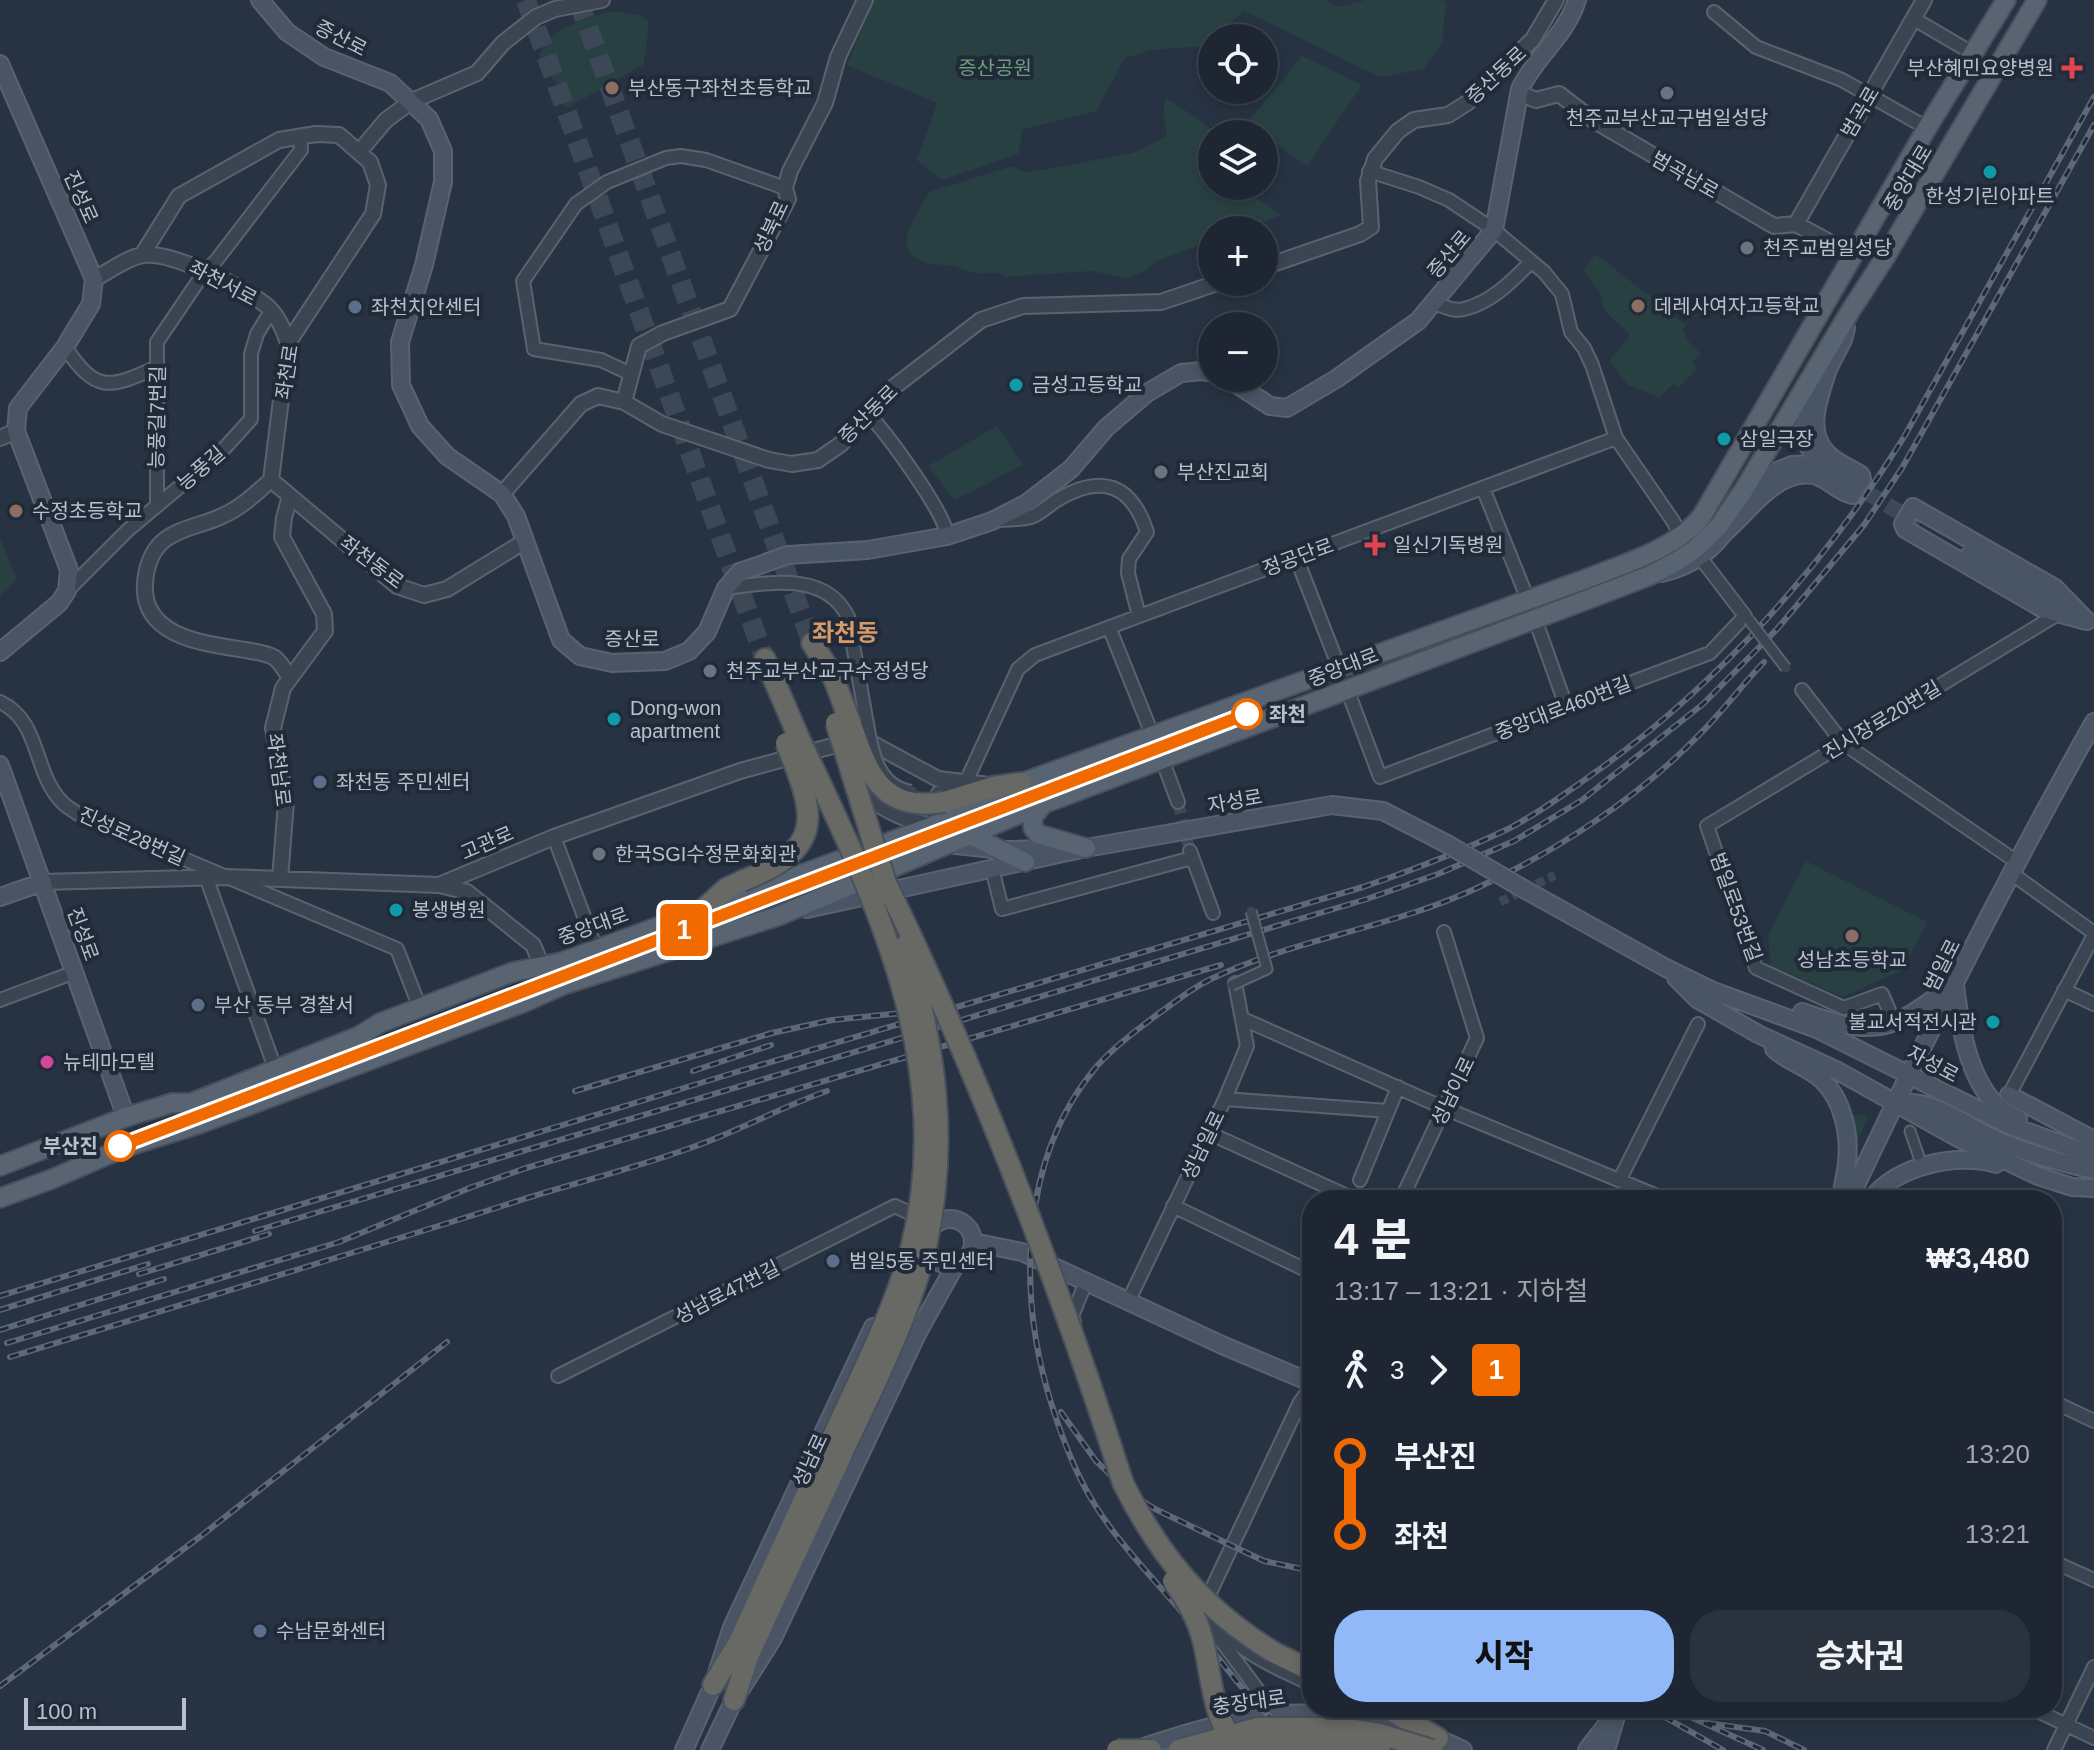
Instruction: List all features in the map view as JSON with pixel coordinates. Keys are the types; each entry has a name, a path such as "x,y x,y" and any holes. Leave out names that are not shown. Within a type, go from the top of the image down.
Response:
{"highway":[{"path":"812,643 851,722 869,773 876,783 902,799 922,806 941,797 1021,783"},
{"path":"705,908 727,888 774,869 788,858 806,829 808,803 793,740 768,665"},
{"path":"834,1453 870,1394 919,1272 935,1193 938,1151 938,1095 927,1024 886,883 851,722"},
{"path":"793,740 847,839 878,914 906,998 917,1045 924,1120 919,1202 904,1272 834,1453"},
{"path":"886,883 928,970 1022,1194 1123,1483 1173,1565 1196,1592 1230,1623 1275,1653 1302,1666"},
{"path":"1070,1326 1086,1401 1110,1473 1135,1525 1190,1608 1205,1650 1214,1705 1238,1750"},
{"name":"성남로","path":"713,1685 738,1644 834,1453"},
{"name":"성남로","path":"734,1700 749,1654 834,1453"},
{"path":"1402,1718 1410,1719 1435,1744"},
{"path":"1179,1750 1258,1728 1341,1728 1435,1744"},
{"path":"1226,1750 1262,1741 1342,1742 1387,1750"},
{"path":"1117,1750 1151,1750"}],"main road":[{"name":"증산로","path":"260,0 287,32 324,57 390,83 429,119 443,151 443,182 424,265 400,342 401,385 420,426 447,456 502,494 516,516 561,640 580,656 612,663 665,661 689,651 707,632 726,588"},
{"name":"증산로","path":"1248,392 1270,406 1287,408 1376,353 1418,321 1434,303 1494,230 1519,93 1528,73 1572,17 1577,0"},
{"name":"중앙대로","path":"0,1166 126,1117 172,1103 191,1103 513,972 562,962 900,839 1000,797 1021,783 1586,579 1681,536 1702,516 1927,128 2006,0"},
{"name":"중앙대로","path":"0,1198 126,1147 199,1124 563,985 778,916 1043,804 1697,555 1745,488 1954,144 2037,0"},
{"name":"진성로","path":"1,69 94,279"},
{"path":"0,652 59,603 67,591 69,570 16,431 18,408 65,347 91,304 94,279"},
{"path":"1818,464 1804,438 1804,406 1843,340 1851,310"},
{"path":"1697,555 1771,487 1791,478 1813,475 1852,495 1862,479 1861,475 1827,454 1816,434 1815,412 1828,369"},
{"path":"726,588 740,572 788,555 868,550 947,536 992,521 1027,503 1071,469 1106,428 1147,393 1181,373 1198,371"},
{"path":"1725,532 1763,477 1792,465 1818,464 1846,480"},
{"path":"1913,507 2055,588 2091,623 2043,609 1905,529 1903,524 1913,507"},
{"path":"1919,524 2091,623"},
{"path":"1207,742 1177,742 1175,737 1238,706"},
{"name":"범일로","path":"1854,1190 1894,1103 2014,868 2094,722"},
{"name":"진성로","path":"0,765 4,787 43,882 126,1117"},
{"path":"1043,804 1033,817 1033,828 1038,834 1086,848"},
{"name":"자성로","path":"778,916 992,868 1025,856 1332,805 1383,811 1713,991 1817,1029 2009,1125 2094,1156"},
{"path":"973,809 968,823 970,835 1002,850"},
{"path":"1006,819 999,829 1000,838 1025,856"},
{"path":"900,839 1002,850 1025,856"},
{"name":"고관로","path":"0,897 43,882"},
{"name":"자성로","path":"1666,968 1697,999 1758,1034 1836,1070 2011,1164 2072,1187 2094,1188"},
{"path":"1713,991 1756,998 1857,1029 1894,1022 1911,1015 1928,1000 1955,985 1968,1051 1983,1088 1998,1107 2050,1141"},
{"path":"1758,1034 1782,1056 1820,1078 1835,1095 1842,1112 1848,1147 1842,1190"},
{"path":"2009,1095 2094,1140"},
{"name":"자성로","path":"1894,1103 1909,1101 1928,1104 1998,1140 2051,1161 2094,1170"},
{"path":"1878,1190 1893,1179 1960,1158 2011,1164"},
{"path":"948,1218 963,1222 972,1234 973,1242 968,1256 956,1264 940,1263 929,1253 926,1238 934,1224 948,1218"},
{"path":"973,1242 1022,1252 1302,1380"},
{"name":"성남로","path":"684,1750 713,1685 738,1612 875,1322 906,1269 926,1246"},
{"name":"성남로","path":"710,1750 734,1700 772,1640 918,1332 956,1264"},
{"path":"906,1269 928,1280 933,1305"},
{"name":"충장대로","path":"1134,1750 1247,1718 1302,1716"},
{"path":"1587,1750 1612,1718"},
{"path":"1610,1745 1616,1718"},
{"path":"1435,1744 1463,1750"}],"street":[{"path":"94,279 142,255 179,196 279,140 339,135 359,152 386,120 412,101 477,73 503,43 536,17 555,9 602,0"},
{"name":"성북로","path":"624,402 639,346 663,333 730,309 788,199 785,188 790,171 825,103 838,57 865,0"},
{"name":"증산동로","path":"1369,171 1398,131 1414,120 1448,115 1467,103 1533,39 1556,0"},
{"name":"범곡로","path":"1796,224 1924,0"},
{"path":"1714,12 1756,47 1842,80 1927,128"},
{"path":"1914,19 1974,54"},
{"name":"범곡남로","path":"1519,93 1536,100 1559,94 1593,120 1774,226 1796,224 1855,256"},
{"name":"능풍길7번길","path":"157,506 157,342 205,271 301,150 300,137"},
{"name":"좌천로","path":"271,480 288,343 373,214 378,185 370,162 359,152"},
{"path":"631,374 601,360 534,349 523,281 576,204 607,182 666,158 681,156 706,160 785,188"},
{"path":"1278,262 1360,234 1371,227 1369,171 1449,200 1494,230 1544,272 1562,294 1571,332 1592,365 1616,438 1681,536"},
{"name":"좌천서로","path":"142,255 164,256 190,263 267,306 282,326 288,343"},
{"path":"1434,303 1449,309 1464,310 1498,293 1531,262"},
{"name":"증산동로","path":"502,494 581,404 598,396 624,402 662,424 769,460 792,464 818,460 841,444 890,390 981,320 1023,306 1161,302 1198,289"},
{"name":"능풍길","path":"67,591 128,530 221,452 251,419 251,354 257,334 271,311"},
{"path":"65,347 85,375 105,383 133,378 157,367"},
{"path":"868,414 886,433 928,494 947,527 947,536"},
{"path":"0,438 16,431"},
{"name":"정공단로","path":"965,784 1018,669 1035,655 1616,438"},
{"path":"271,480 239,508 172,533 157,547 148,567 145,586 147,604 155,620 168,631 194,640 260,653 275,659 290,678"},
{"name":"좌천동로","path":"271,480 397,586 424,595 447,589 525,541"},
{"path":"992,521 1031,517 1059,499 1091,486 1107,485 1117,489 1140,513 1147,532 1129,559 1128,573 1139,616"},
{"path":"1483,488 1528,600"},
{"name":"좌천남로","path":"280,879 286,802 273,728 283,688 325,631 324,614 282,537 290,496"},
{"name":"중앙대로460번길","path":"1347,689 1380,777 1710,653 1745,616 1697,555"},
{"name":"중앙대로","path":"1296,557 1340,670"},
{"path":"726,588 767,583 806,584 826,591 841,602 848,617 851,722"},
{"name":"진시장로20번길","path":"1707,826 2058,614"},
{"path":"1535,619 1566,706"},
{"path":"1749,620 1786,668"},
{"path":"1109,627 1152,734"},
{"path":"1802,690 1843,743 2014,868 2094,934 2009,1095"},
{"name":"진성로28번길","path":"0,702 16,710 26,723 52,786 62,802 78,814 397,949 420,1008"},
{"name":"고관로","path":"43,882 226,877 439,885 554,837 740,771 862,738 938,779 965,784"},
{"path":"831,745 868,798 894,815 970,835"},
{"path":"1162,759 1178,802"},
{"path":"941,797 965,784 980,782 993,787"},
{"name":"범일로53번길","path":"1707,826 1756,968 1844,1008 1882,994 1894,1022"},
{"path":"554,837 596,948"},
{"path":"992,868 1002,909 1191,854 1213,913"},
{"path":"206,877 275,1068"},
{"name":"중앙대로","path":"439,885 467,892 533,945 541,964"},
{"path":"1234,984 1267,969 1251,911"},
{"name":"성남이로","path":"1406,1190 1477,1038 1444,932"},
{"path":"0,1000 75,972"},
{"name":"성남일로","path":"1128,1302 1247,1046 1234,984"},
{"path":"2064,990 2094,1004"},
{"path":"1243,1019 1444,1108 1645,1190"},
{"path":"1620,1179 1698,1024"},
{"path":"1360,1180 1398,1087"},
{"path":"1225,1099 1388,1111"},
{"path":"1910,1131 1919,1157"},
{"path":"1209,1133 1334,1190"},
{"name":"성남로47번길","path":"558,1376 895,1206 934,1224"},
{"path":"1173,1206 1302,1268"},
{"path":"1064,1272 1055,1295 1117,1483 1157,1556 1277,1716"},
{"path":"1086,1282 1072,1316 1121,1466 1140,1512 1165,1550 1207,1599 1225,1632 1255,1656 1302,1680"},
{"path":"1207,1599 1302,1399"},
{"path":"2062,1406 2094,1421"},
{"path":"2062,1566 2094,1580"},
{"path":"2054,1750 2094,1667"},
{"path":"2052,1718 2094,1738"}],"green space":[{"name":"증산공원","path":"874,0 1325,0 1339,7 1366,0 1443,0 1446,4 1442,44 1423,69 1380,77 1278,28 1278,24 1271,24 1244,11 1230,24 1198,24 1198,47 1151,50 1125,58 1096,111 1023,129 1018,154 942,180 917,160 937,103 847,65"},
{"path":"611,11 640,15 649,22 644,64 567,108 557,98 556,83 539,56 550,38 559,32"},
{"path":"1302,56 1362,85 1307,166 1278,145 1278,120 1249,120 1263,104 1278,104 1278,85"},
{"path":"1166,98 1200,120 1198,200 1259,200 1281,215 1198,216 1198,246 1156,261 1146,270 1128,278 1091,271 1006,277 997,273 976,273 930,264 908,250 908,232 929,192 1013,166 1025,173 1133,153 1167,136 1163,113"},
{"path":"1596,254 1686,325 1683,330 1688,341 1701,354 1692,362 1697,369 1679,387 1673,384 1660,398 1628,385 1609,361 1630,335 1604,310 1600,293 1583,270"},
{"path":"997,426 1023,465 955,500 928,466"},
{"path":"0,538 17,579 0,596"},
{"path":"1806,861 1927,922 1902,970 1843,997 1771,966 1768,936"},
{"path":"1848,1114 1868,1116 1855,1148"}],"tunnel":[{"path":"526,0 765,659"},
{"path":"578,0 812,643"},
{"path":"1846,480 1919,524"},
{"path":"1178,802 1190,851"},
{"path":"1500,902 1555,875"}],"railway":[{"path":"0,1296 730,1074 1363,887 1456,852 1521,822 1597,771 1685,700 1767,619 1840,531 1904,437 2094,97"},
{"path":"255,1231 1367,899 1438,874 1514,841 1582,800 1703,704 1778,628 1864,525 1902,468 2094,125"},
{"path":"1321,1750 1274,1720 1246,1692 1115,1534 1076,1470 1041,1366 1030,1277 1032,1231 1039,1186 1052,1143 1071,1103 1097,1066 1126,1038 1190,991 1211,979 1276,953 1445,902 1537,857 1595,821 1650,780 1708,725 1764,662"},
{"path":"7,1343 339,1242 526,1168 1221,965"},
{"path":"575,1091 772,1033 832,1020 902,1013 920,1008"},
{"path":"693,1071 771,1045"},
{"path":"10,1357 669,1155 710,1141 827,1091"},
{"path":"139,1274 269,1234"},
{"path":"0,1310 148,1264"},
{"path":"0,1330 164,1279"},
{"path":"0,1686 201,1536 447,1342"},
{"path":"1061,1412 1096,1461 1132,1495 1264,1561 1302,1569"},
{"path":"1667,1718 1723,1750"},
{"path":"1693,1718 1763,1750"},
{"path":"1707,1723 1765,1731 1804,1750"}],"metro line":[{"name":"1","path":"120,1146 1247,714"}],"place":[{"name":"부산혜민요양병원","path":"2072,68"},
{"name":"부산동구좌천초등학교","path":"612,88"},
{"name":"천주교부산교구범일성당","path":"1667,93"},
{"name":"한성기린아파트","path":"1990,172"},
{"name":"천주교범일성당","path":"1747,248"},
{"name":"데레사여자고등학교","path":"1638,306"},
{"name":"좌천치안센터","path":"355,307"},
{"name":"금성고등학교","path":"1016,385"},
{"name":"삼일극장","path":"1724,439"},
{"name":"부산진교회","path":"1161,472"},
{"name":"수정초등학교","path":"16,511"},
{"name":"일신기독병원","path":"1375,545"},
{"name":"천주교부산교구수정성당","path":"710,671"},
{"name":"좌천","path":"1247,714"},
{"name":"Dong-won apartment","path":"614,719"},
{"name":"좌천동 주민센터","path":"320,782"},
{"name":"한국SGI수정문화회관","path":"599,854"},
{"name":"봉생병원","path":"396,910"},
{"name":"성남초등학교","path":"1852,936"},
{"name":"부산 동부 경찰서","path":"198,1005"},
{"name":"불교서적전시관","path":"1993,1022"},
{"name":"뉴테마모텔","path":"47,1062"},
{"name":"부산진","path":"120,1146"},
{"name":"범일5동 주민센터","path":"833,1261"},
{"name":"수남문화센터","path":"260,1631"}],"district":[{"name":"좌천동","path":"845,633"}]}
